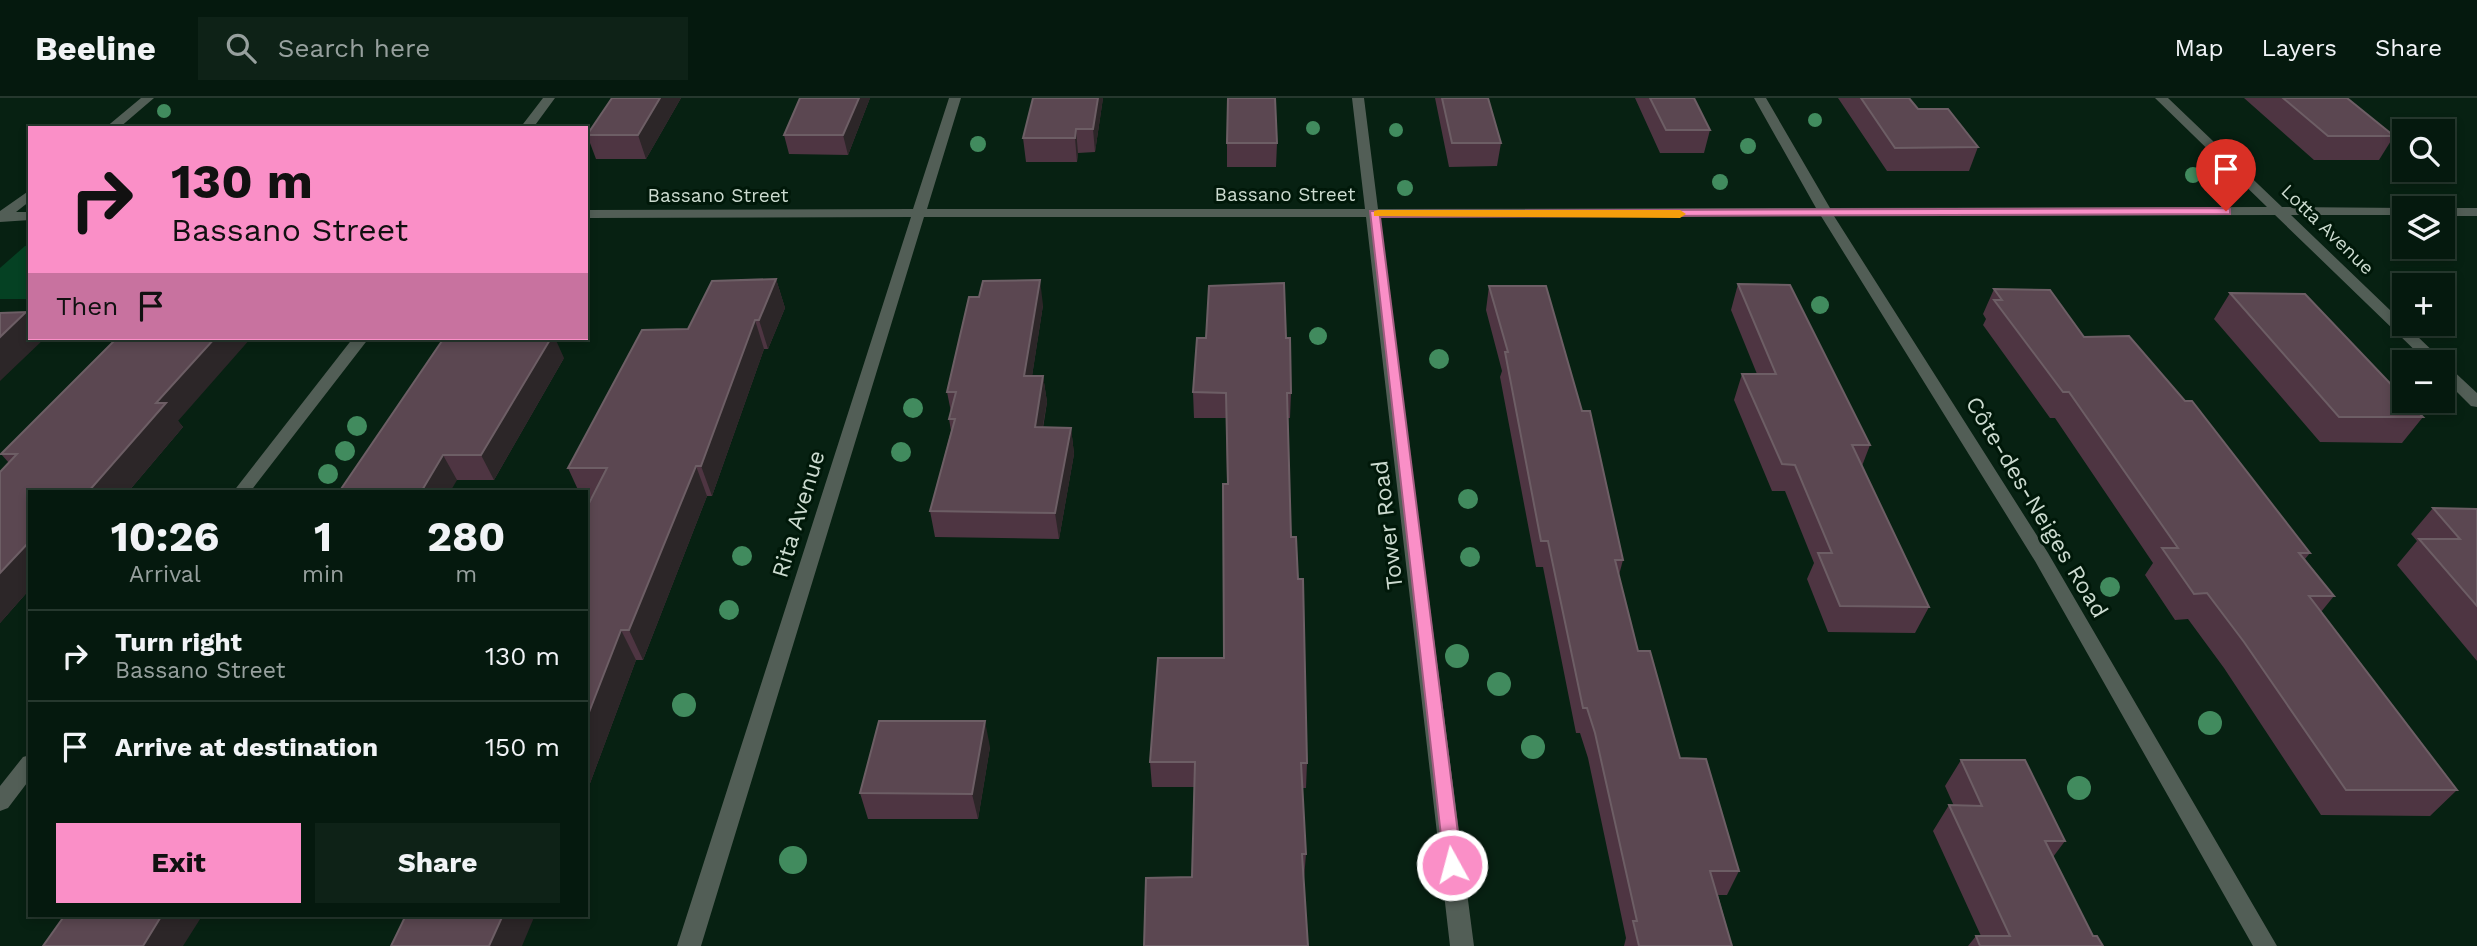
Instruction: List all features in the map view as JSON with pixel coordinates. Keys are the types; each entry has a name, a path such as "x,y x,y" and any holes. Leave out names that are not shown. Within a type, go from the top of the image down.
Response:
{"street":[{"path":"113,126 148,98"},
{"path":"528,126 549,98"},
{"name":"Rita Avenue","path":"689,946 956,98"},
{"name":"Tower Road","path":"1358,98 1462,946"},
{"name":"Côte-des-Neiges Road","path":"1760,98 1827,215 2042,558 2265,946"},
{"name":"Lotta Avenue","path":"2161,98 2424,350"},
{"path":"1,216 28,196"},
{"name":"Bassano Street","path":"588,214 1827,215 2392,211"},
{"path":"2455,212 2477,212"},
{"path":"1,216 28,216"},
{"path":"243,490 359,340"},
{"path":"2455,381 2477,402"},
{"path":"0,802 28,766"}],"green space":[{"path":"28,246 28,299 0,299 0,268"}],"building":[{"path":"612,98 660,98 638,135 588,134"},
{"path":"800,98 859,98 843,135 784,135"},
{"path":"1033,98 1098,98 1093,129 1076,129 1075,138 1023,138"},
{"path":"1228,98 1275,98 1277,143 1227,143"},
{"path":"1442,98 1488,98 1501,143 1452,143"},
{"path":"1650,98 1694,98 1710,130 1666,130"},
{"path":"1861,98 1909,98 1918,109 1948,109 1978,147 1895,148"},
{"path":"2283,98 2347,98 2392,134 2392,136 2328,136"},
{"path":"776,279 759,320 755,320 701,466 696,466 629,630 621,630 588,715 588,505 607,468 568,468 642,330 688,329 712,281"},
{"path":"1040,280 1024,376 1043,376 1035,427 1071,428 1055,513 930,511 955,419 949,419 956,392 947,392 969,297 979,297 983,281"},
{"path":"1284,283 1286,338 1290,338 1291,393 1287,393 1291,537 1296,537 1298,579 1303,579 1307,763 1301,763 1306,854 1302,854 1308,946 1144,946 1146,878 1192,877 1195,762 1150,762 1158,658 1224,658 1223,484 1228,484 1226,393 1193,392 1197,338 1206,338 1209,286"},
{"path":"1738,284 1790,285 1870,445 1852,445 1929,607 1840,606 1818,553 1832,553 1795,465 1782,464 1742,374 1776,374"},
{"path":"1489,286 1546,286 1582,411 1590,411 1623,560 1615,560 1638,651 1650,651 1680,758 1706,759 1739,871 1710,871 1732,946 1639,946 1633,921 1637,921 1595,733 1587,708 1583,708 1548,541 1541,541 1505,352 1508,352"},
{"path":"1994,289 2050,290 2084,337 2129,336 2185,401 2192,401 2310,553 2299,553 2334,596 2309,596 2457,790 2346,790 2207,593 2194,594 2162,548 2178,548 2069,392 2063,392 1994,300 2002,300"},
{"path":"2230,293 2305,294 2392,385 2392,413 2419,413 2423,417 2339,417"},
{"path":"26,312 0,337 0,313"},
{"path":"115,340 213,340 156,403 166,403 90,490 28,490 28,543 0,573 0,472 17,454 1,454"},
{"path":"443,340 550,340 481,455 443,455 422,490 340,490"},
{"path":"2433,508 2477,509 2477,606 2419,539 2460,539"},
{"path":"879,721 985,721 972,794 860,793"},
{"path":"1961,760 2025,760 2065,841 2045,841 2093,936 2097,936 2103,946 1980,946 1976,936 2010,936 1949,805 1982,806"},
{"path":"64,917 161,917 143,946 43,946"},
{"path":"405,917 502,917 489,946 391,946"}],"slow traffic":[{"path":"1378,213 1680,214"}],"route":[{"path":"1452,865 1374,213 1846,215 2226,211"}]}
